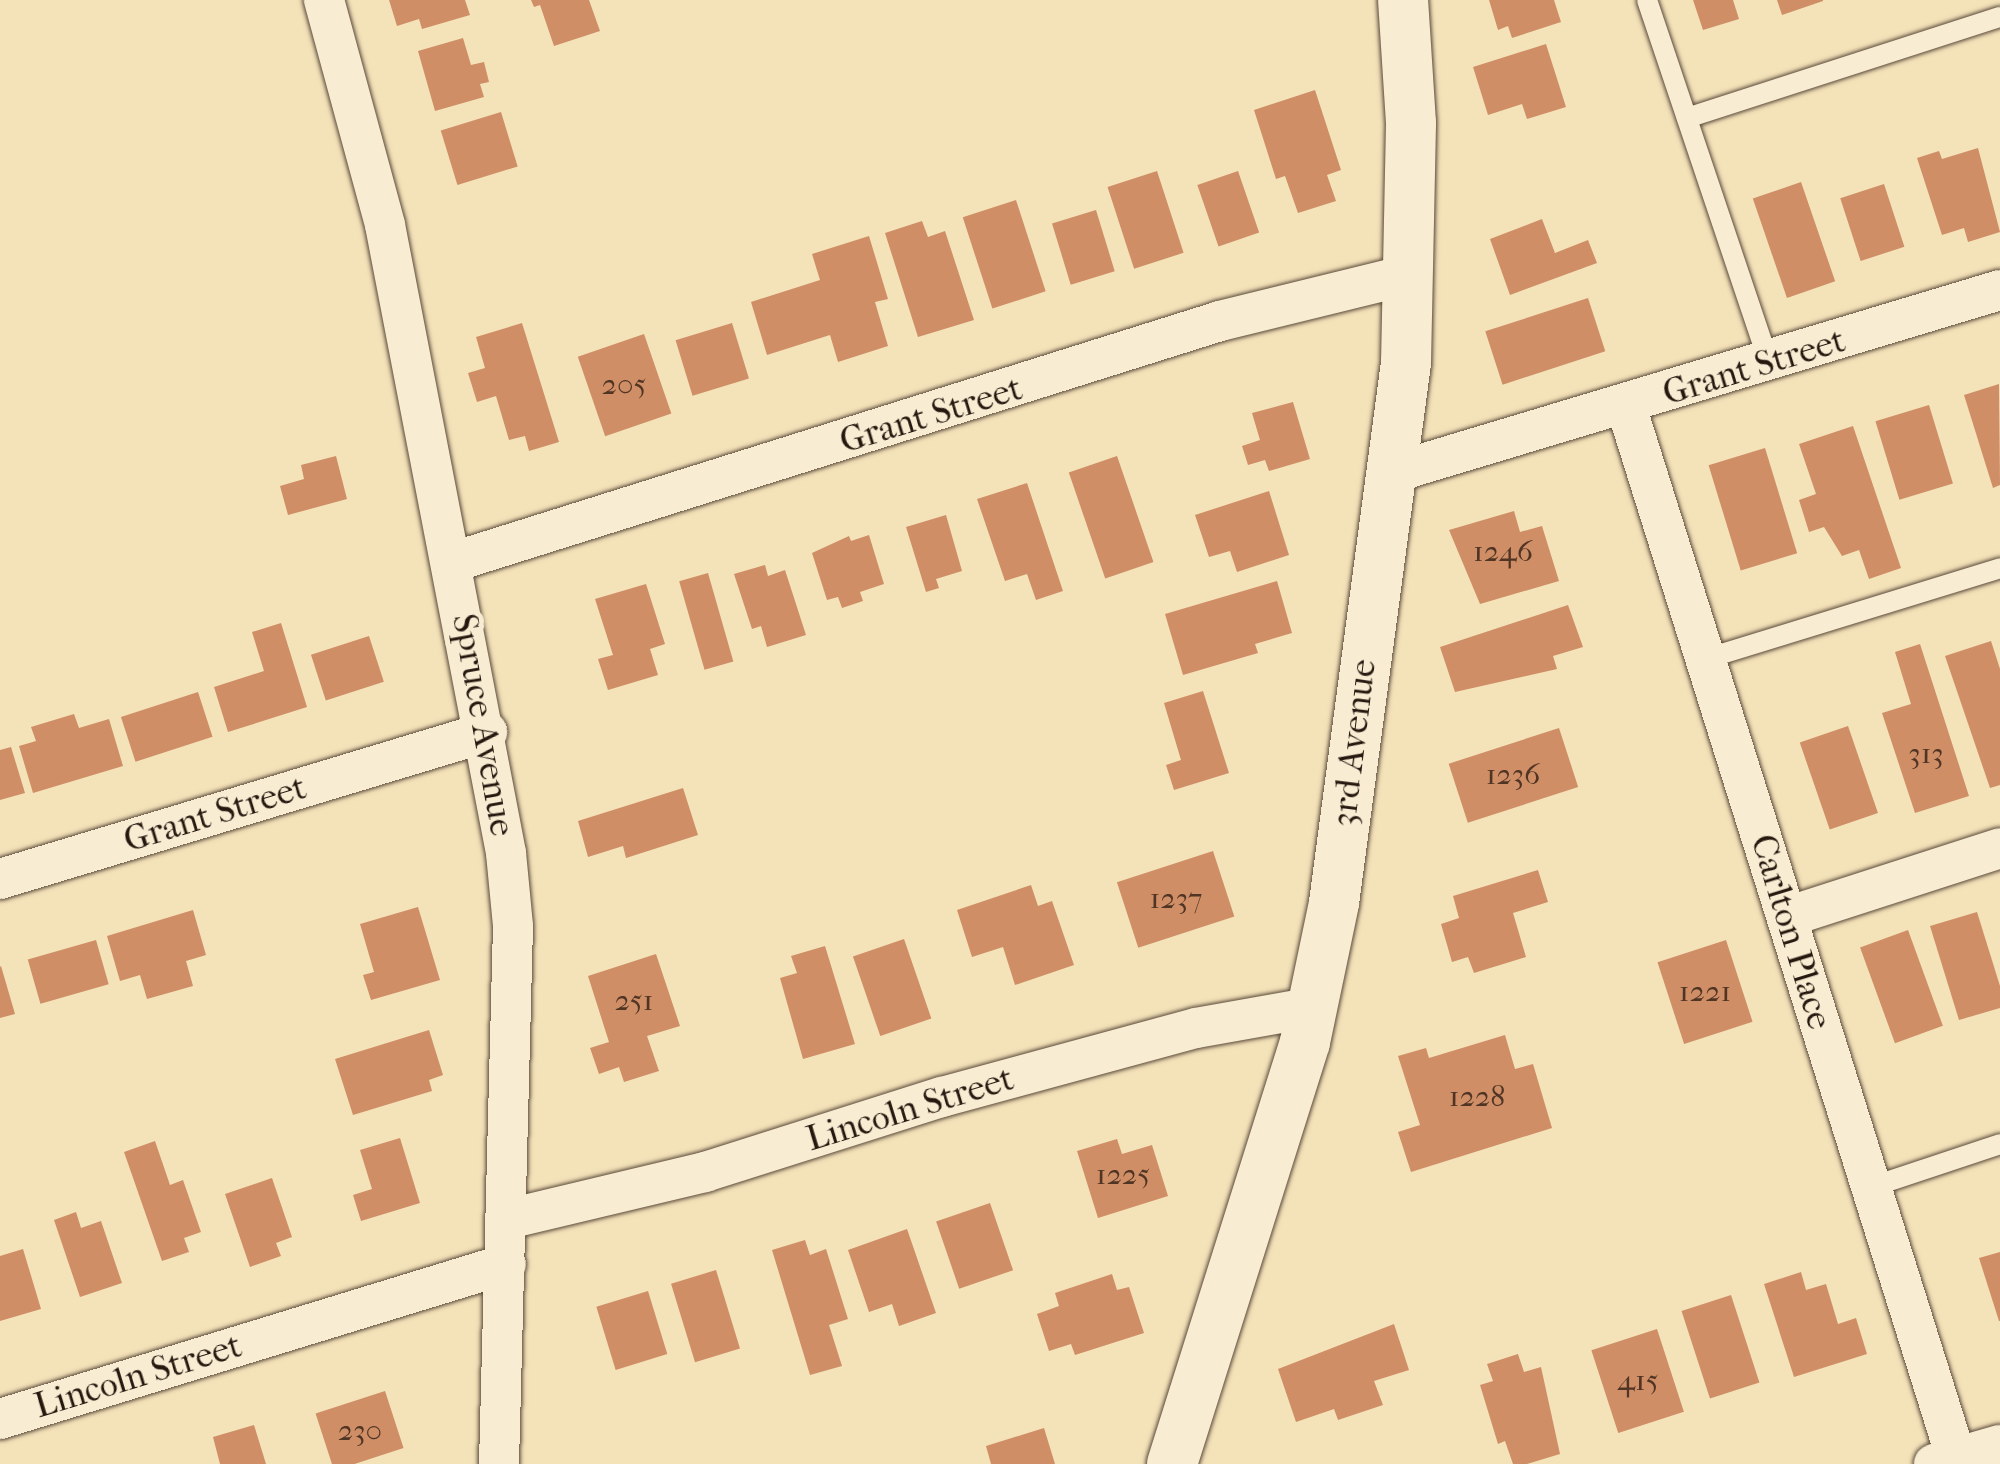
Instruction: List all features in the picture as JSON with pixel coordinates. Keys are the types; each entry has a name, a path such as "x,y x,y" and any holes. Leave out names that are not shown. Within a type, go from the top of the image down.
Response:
{"street":[{"name":"Spruce Avenue","path":"324,0 385,225 486,732 513,926 499,1464"},
{"name":"3rd Avenue","path":"1172,1464 1314,1007 1334,903 1392,474 1411,274 1403,0"},
{"name":"Grant Street","path":"453,562 1220,321 1411,274"},
{"name":"Grant Street","path":"1392,474 2000,290"},
{"name":"Carlton Place","path":"1626,406 1871,1187 1945,1460"},
{"name":"Grant Street","path":"0,880 486,732"},
{"path":"1786,917 2000,848"},
{"name":"Lincoln Street","path":"508,1219 705,1172 942,1097 1178,1033 1314,1007"},
{"name":"Lincoln Street","path":"0,1419 506,1264"},
{"path":"1945,1460 2000,1444"}],"lane":[{"path":"1648,0 1769,362"},
{"path":"1687,118 2000,18"},
{"path":"1705,660 2000,568"},
{"path":"1871,1187 2000,1144"}],"building":[{"path":"389,0 465,0 470,15 422,29 419,19 397,26"},
{"path":"531,0 589,0 600,31 554,46 540,5 534,7"},
{"path":"1489,0 1554,0 1561,22 1512,38 1508,26 1498,30"},
{"path":"1693,0 1733,0 1739,19 1703,30"},
{"path":"1777,0 1823,0 1823,1 1782,15"},
{"path":"463,38 471,65 484,62 489,82 480,84 484,97 435,111 418,51"},
{"path":"1546,44 1566,107 1527,119 1522,104 1488,115 1473,67"},
{"path":"1315,90 1341,170 1327,175 1336,201 1298,213 1285,176 1276,179 1254,110"},
{"path":"501,112 518,167 457,185 441,130"},
{"path":"1978,148 2000,232 1968,242 1964,228 1942,235 1917,158 1939,151 1942,159"},
{"path":"1157,171 1184,253 1134,269 1108,187"},
{"path":"1238,171 1259,232 1219,246 1197,185"},
{"path":"1801,182 1835,281 1787,298 1753,199"},
{"path":"1884,184 1904,247 1861,261 1840,198"},
{"path":"1016,200 1046,291 992,309 963,217"},
{"path":"1096,210 1115,271 1071,285 1052,223"},
{"path":"1542,219 1555,253 1588,240 1597,263 1510,295 1490,239"},
{"path":"922,221 928,237 945,231 974,320 918,337 885,233"},
{"path":"869,236 888,299 875,302 888,346 838,362 830,335 767,355 751,302 820,280 812,254"},
{"path":"1588,298 1605,351 1503,385 1485,331"},
{"path":"522,323 559,442 529,451 525,436 509,440 496,396 477,402 468,373 485,368 476,337"},
{"path":"732,323 749,378 693,396 676,340"},
{"path":"644,334 671,413 605,436 578,357"},
{"path":"1999,384 2000,485 1993,488 1964,395"},
{"path":"1293,402 1310,459 1269,471 1265,460 1248,465 1242,446 1260,440 1252,413"},
{"path":"1929,405 1953,483 1899,500 1875,421"},
{"path":"1853,426 1901,568 1869,579 1859,550 1842,556 1824,527 1809,532 1799,500 1816,494 1799,444"},
{"path":"1765,448 1797,553 1741,570 1709,465"},
{"path":"336,456 347,499 288,515 280,486 304,479 301,465"},
{"path":"1117,456 1153,562 1105,579 1069,473"},
{"path":"1027,483 1063,591 1036,600 1027,574 1005,581 977,499"},
{"path":"1269,491 1289,555 1237,572 1230,551 1209,557 1195,515"},
{"path":"1514,511 1520,532 1542,526 1559,581 1480,604 1449,530"},
{"path":"946,515 962,571 936,579 939,588 926,592 906,527"},
{"path":"869,535 884,584 860,592 863,601 842,608 838,597 827,600 812,553 849,536 851,541"},
{"path":"765,565 768,576 785,570 806,635 767,647 761,626 752,629 734,574"},
{"path":"708,573 733,661 705,670 679,581"},
{"path":"1277,581 1292,633 1255,644 1258,653 1183,675 1165,614"},
{"path":"646,584 665,644 650,649 658,675 608,690 598,659 613,655 595,599"},
{"path":"1568,605 1583,647 1553,656 1557,669 1455,692 1440,647"},
{"path":"281,623 307,707 228,732 214,687 264,671 252,632"},
{"path":"369,636 384,682 326,701 311,655"},
{"path":"1991,641 2000,669 2000,785 1990,788 1945,656"},
{"path":"1920,644 1969,796 1915,813 1882,713 1911,704 1895,652"},
{"path":"1203,691 1229,773 1174,790 1166,765 1181,760 1164,703"},
{"path":"198,692 213,737 135,762 121,717"},
{"path":"74,714 79,728 109,719 123,766 33,793 19,746 36,741 31,727"},
{"path":"1848,726 1878,813 1830,830 1800,743"},
{"path":"1559,728 1578,787 1468,823 1449,764"},
{"path":"11,747 25,793 0,800 0,750"},
{"path":"683,788 698,835 626,858 623,846 588,857 578,821"},
{"path":"1213,851 1234,917 1138,948 1117,882"},
{"path":"1538,870 1548,902 1513,913 1526,957 1474,973 1468,957 1452,962 1441,924 1459,918 1453,896"},
{"path":"1031,885 1038,906 1052,901 1074,965 1015,985 1003,947 972,957 957,910"},
{"path":"418,907 440,980 371,1000 363,975 374,972 360,924"},
{"path":"193,910 206,955 186,961 193,986 147,999 140,975 120,981 107,936"},
{"path":"1977,912 2000,986 2000,1008 1959,1020 1930,926"},
{"path":"1908,930 1943,1026 1895,1043 1860,947"},
{"path":"904,939 931,1018 880,1036 853,957"},
{"path":"96,940 109,984 40,1004 28,960"},
{"path":"1726,940 1753,1022 1684,1044 1658,962"},
{"path":"825,946 855,1044 803,1059 780,978 797,973 791,956"},
{"path":"656,954 680,1026 647,1036 659,1071 624,1082 619,1067 599,1074 590,1048 609,1042 588,976"},
{"path":"0,967 15,1014 0,1018"},
{"path":"429,1030 443,1075 429,1080 432,1091 353,1115 335,1059"},
{"path":"1505,1035 1515,1069 1533,1064 1552,1128 1411,1172 1398,1132 1420,1125 1398,1056 1426,1048 1429,1058"},
{"path":"400,1138 420,1203 361,1221 353,1195 372,1189 360,1150"},
{"path":"1117,1139 1122,1154 1152,1145 1168,1196 1098,1218 1077,1151"},
{"path":"155,1141 170,1185 183,1180 201,1232 184,1238 189,1252 162,1261 124,1152"},
{"path":"272,1178 292,1237 276,1243 281,1256 250,1267 225,1194"},
{"path":"990,1203 1013,1270 959,1289 936,1222"},
{"path":"76,1212 81,1228 101,1221 122,1283 80,1297 54,1220"},
{"path":"907,1229 936,1313 899,1326 892,1304 869,1312 848,1250"},
{"path":"805,1240 810,1255 826,1249 848,1319 829,1325 842,1366 810,1375 772,1250"},
{"path":"23,1249 41,1309 0,1321 0,1256"},
{"path":"2000,1252 2000,1321 1999,1321 1979,1258"},
{"path":"716,1270 740,1348 695,1362 671,1284"},
{"path":"1801,1272 1806,1290 1826,1284 1838,1324 1856,1318 1867,1354 1794,1377 1764,1284"},
{"path":"1112,1274 1117,1290 1129,1287 1144,1333 1075,1355 1071,1344 1049,1351 1037,1314 1059,1306 1055,1293"},
{"path":"648,1291 667,1354 616,1370 596,1307"},
{"path":"1731,1295 1759,1382 1710,1399 1682,1311"},
{"path":"1394,1324 1409,1370 1374,1381 1383,1405 1338,1420 1334,1409 1296,1422 1278,1369"},
{"path":"1657,1329 1684,1412 1618,1433 1591,1350"},
{"path":"1518,1354 1524,1372 1541,1367 1560,1454 1527,1464 1513,1464 1505,1441 1498,1444 1480,1385 1493,1381 1487,1364"},
{"path":"385,1391 404,1448 354,1464 332,1464 316,1414"},
{"path":"254,1425 266,1464 220,1464 213,1437"},
{"path":"1044,1428 1055,1464 991,1464 986,1446"}]}
